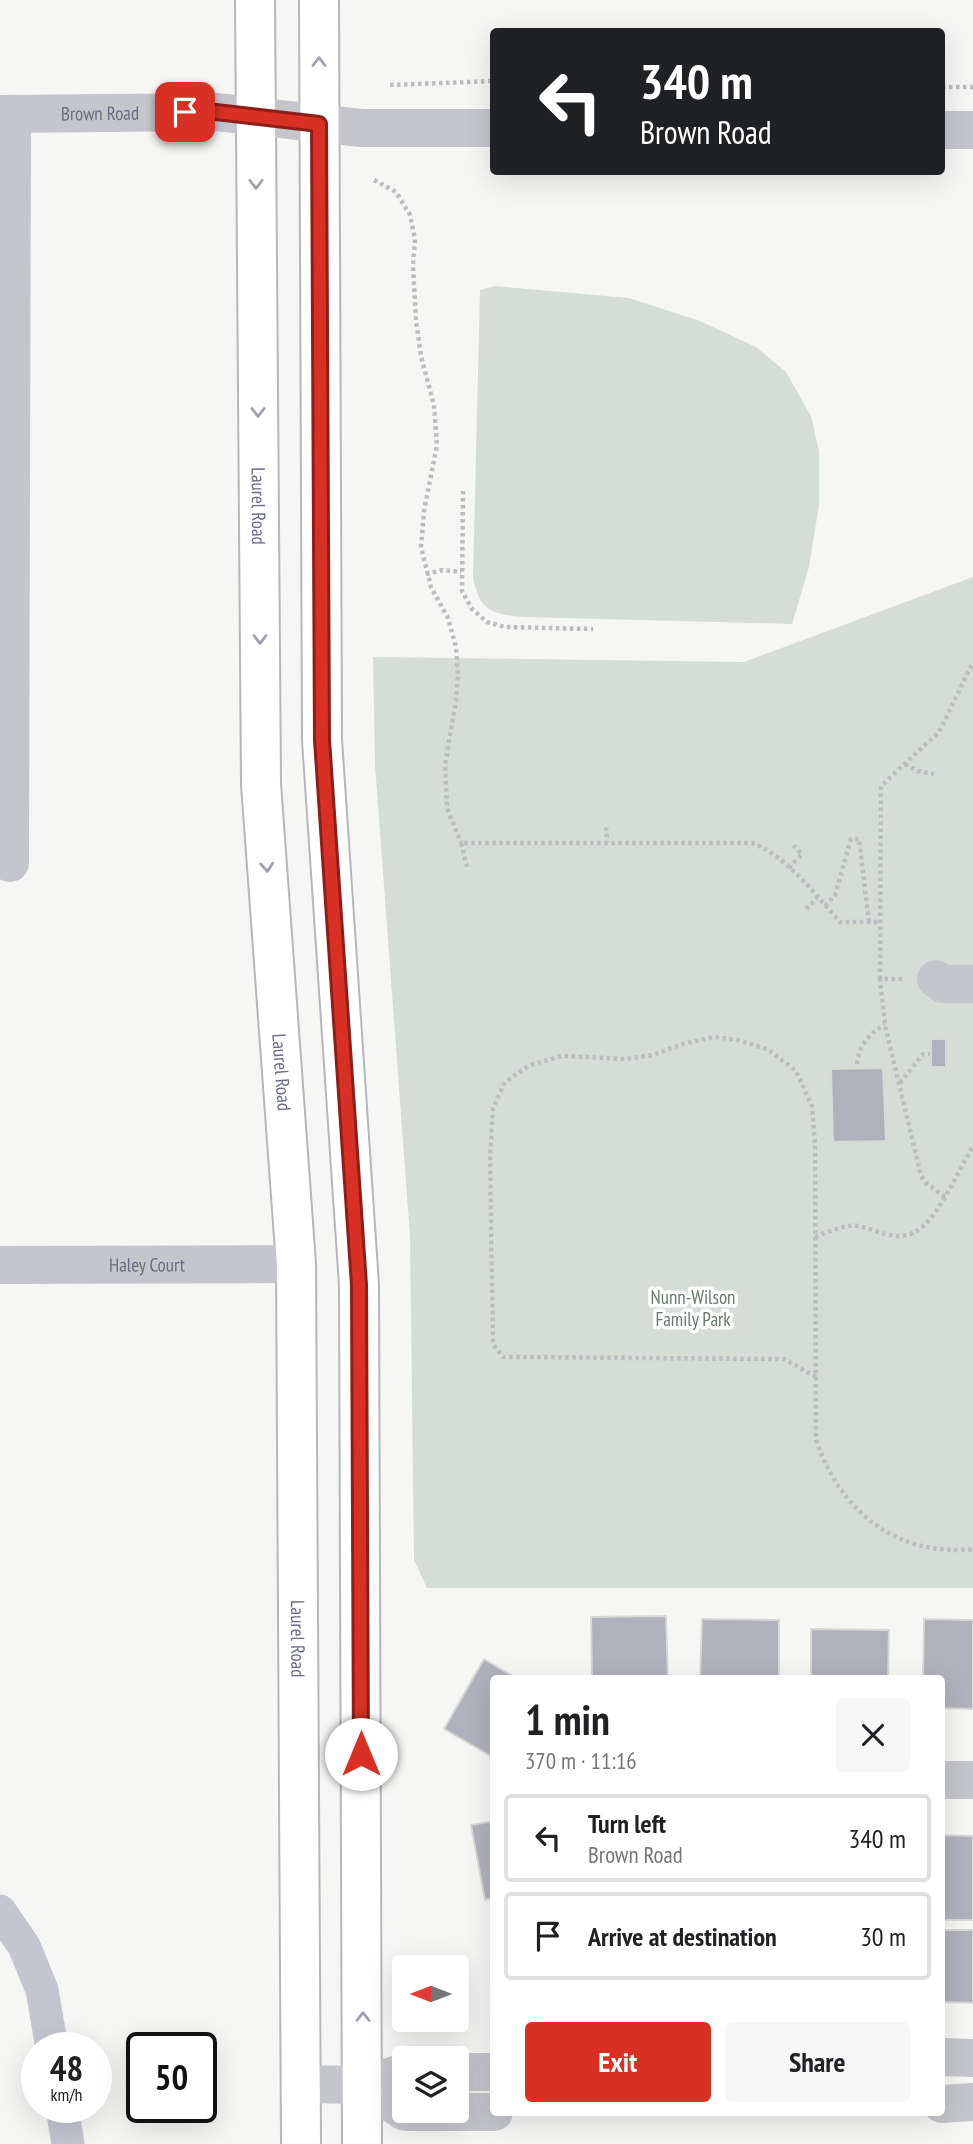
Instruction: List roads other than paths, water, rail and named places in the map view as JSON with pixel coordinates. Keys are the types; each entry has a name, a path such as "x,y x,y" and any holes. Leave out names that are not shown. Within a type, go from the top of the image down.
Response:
{"main road":[{"name":"Laurel Road","path":"255,0 261,784 296,1264 301,2144"},
{"path":"319,0 322,740 359,1285 362,2144"}],"street":[{"name":"Brown Road","path":"6,114 216,112 361,128 490,128"},
{"path":"6,114 10,863"},
{"path":"945,130 973,130"},
{"path":"936,979 943,984 973,984"},
{"name":"Haley Court","path":"0,1265 296,1264"},
{"path":"945,1780 973,1780"},
{"path":"945,2057 973,2058"},
{"path":"469,2072 490,2072"},
{"path":"300,2084 363,2085 392,2076"},
{"path":"363,2085 404,2112 490,2112"},
{"path":"945,2104 973,2102"}],"waterway":[{"path":"0,1911 24,1946 42,1990 49,2032"},
{"path":"65,2123 68,2144"}],"park label":[{"name":"Nunn-Wilson Family Park","path":"693,1308"}]}
